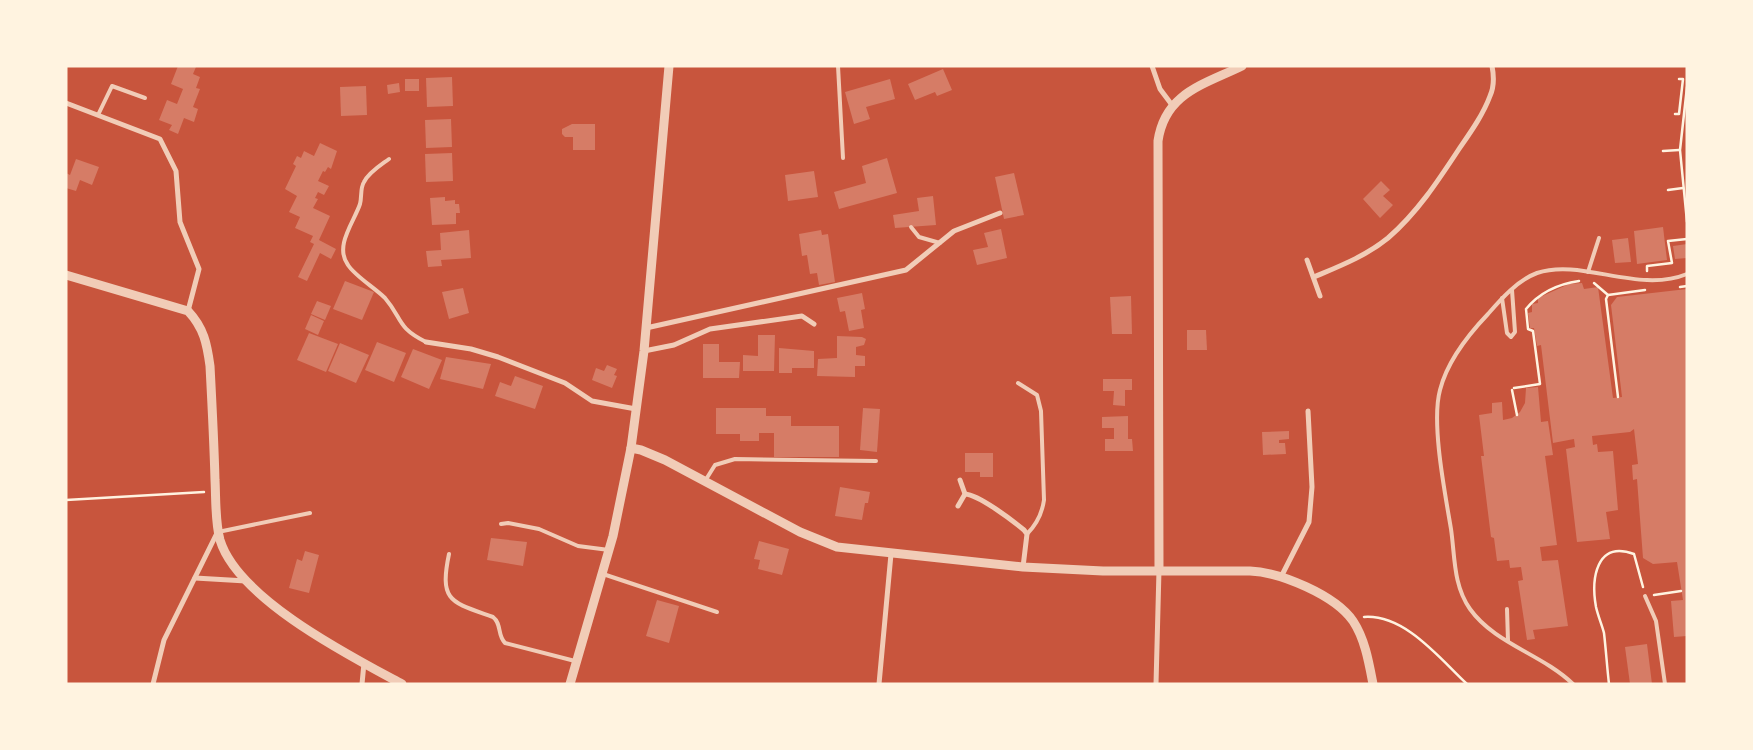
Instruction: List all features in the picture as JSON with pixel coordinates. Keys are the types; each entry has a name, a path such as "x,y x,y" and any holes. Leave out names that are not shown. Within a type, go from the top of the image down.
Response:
{"street":[{"path":"570,684 609,550 631,448 644,351 669,66"},
{"path":"1152,66 1160,89 1172,105"},
{"path":"1156,684 1159,570 1158,141 1160,123 1172,105 1189,91 1242,66"},
{"path":"1314,277 1345,264 1378,245 1395,231 1427,196 1472,131 1488,102 1493,85 1492,66"},
{"path":"66,103 160,139 176,172 180,222 199,269 188,311"},
{"path":"646,328 906,270 954,231 1000,213"},
{"path":"1307,260 1320,296"},
{"path":"66,275 188,311 198,321 207,340 218,532 229,560 247,581 278,608 364,663 402,684"},
{"path":"644,351 674,345 710,329 731,324 802,316 814,324"},
{"path":"426,342 471,349 514,362 565,383 592,401 636,410"},
{"path":"1281,577 1309,522 1312,487 1308,411"},
{"path":"631,448 665,460 817,539 837,547 1023,567 1103,571 1259,571 1281,577 1323,596 1350,618 1365,648 1373,684"},
{"path":"958,506 965,494 960,480"},
{"path":"965,494 982,499 1027,534 1023,567"},
{"path":"152,684 164,640 218,532"},
{"path":"879,684 891,554"},
{"path":"195,578 247,581"},
{"path":"362,684 364,663"}],"lane":[{"path":"838,66 843,158"},
{"path":"98,115 112,86 145,98"},
{"path":"390,159 369,174 363,183 360,203 344,239 343,255 348,266 386,300 410,334 426,342"},
{"path":"911,227 919,237 940,244"},
{"path":"1588,272 1599,238"},
{"path":"1573,684 1551,665 1508,641 1477,618 1464,600 1457,580 1444,486 1437,406 1442,383 1448,368 1481,321 1502,298 1538,273 1553,270 1588,272 1629,280 1648,280 1687,274"},
{"path":"1502,298 1507,332 1512,337 1515,332 1512,290"},
{"path":"1018,383 1037,395 1041,411 1044,500 1042,511 1035,526 1027,534"},
{"path":"706,481 715,465 735,459 876,461"},
{"path":"218,532 310,512"},
{"path":"501,524 508,523 538,529 578,546 609,550"},
{"path":"450,554 445,585 453,599 465,607 494,617 497,620 500,636 505,643 577,662"},
{"path":"602,574 717,612"},
{"path":"1645,596 1656,621 1665,684"},
{"path":"1507,609 1508,641"}],"path":[{"path":"1675,114 1679,114 1683,80 1679,79"},
{"path":"1687,87 1680,150 1687,222"},
{"path":"1663,151 1680,150"},
{"path":"1668,190 1683,188"},
{"path":"1591,282 1597,284 1608,294 1649,290 1647,266 1672,263 1668,241 1687,239"},
{"path":"1517,415 1513,389 1540,384 1537,352 1533,331 1528,329 1526,309 1536,297 1563,283 1584,280"},
{"path":"1677,287 1687,286"},
{"path":"1608,294 1606,299 1618,397"},
{"path":"66,500 216,491"},
{"path":"1609,684 1603,631 1594,592 1597,568 1606,554 1622,550 1634,554 1645,596 1681,591"},
{"path":"1350,618 1374,616 1400,626 1467,684"}],"building":[{"path":"178,66 196,67 193,74 200,77 196,88 200,89 193,107 198,109 194,122 184,118 178,134 169,130 172,125 159,120 167,100 177,104 183,89 171,84"},
{"path":"943,69 952,90 937,96 935,92 915,100 908,84"},
{"path":"452,77 453,106 427,107 426,78"},
{"path":"405,79 419,79 419,91 405,91"},
{"path":"890,79 895,99 866,107 870,119 854,124 845,92"},
{"path":"399,83 400,92 388,94 387,85"},
{"path":"366,86 367,115 341,116 340,87"},
{"path":"451,119 452,147 426,148 425,120"},
{"path":"572,124 595,124 595,150 573,150 573,137 565,137 562,134 562,129"},
{"path":"320,143 337,151 331,169 328,167 325,172 323,171 318,181 329,186 324,195 318,192 315,198 318,199 313,208 330,216 319,240 336,249 331,259 320,253 307,281 298,277 314,244 310,242 313,236 295,228 300,217 289,212 297,196 285,189 296,166 293,164 297,156 301,158 304,151 314,156"},
{"path":"452,153 453,181 426,182 425,154"},
{"path":"887,158 897,193 839,209 834,192 866,183 862,166"},
{"path":"76,159 99,167 92,185 80,180 76,191 66,188 66,173 70,175"},
{"path":"814,171 818,197 788,201 785,175"},
{"path":"1014,173 1024,215 1004,219 995,177"},
{"path":"1381,181 1390,190 1383,196 1393,205 1380,218 1363,199"},
{"path":"933,196 936,225 895,228 893,215 919,211 917,198"},
{"path":"445,197 445,201 455,200 455,204 459,204 460,213 456,213 456,224 432,225 430,198"},
{"path":"1663,227 1667,260 1637,264 1634,231"},
{"path":"1001,229 1007,258 977,265 973,250 988,247 984,233"},
{"path":"469,230 471,258 441,260 442,266 428,267 426,251 441,250 440,233"},
{"path":"821,230 822,235 828,234 835,282 819,285 817,273 810,274 807,255 802,256 799,234"},
{"path":"1628,238 1631,262 1615,263 1612,240"},
{"path":"1687,244 1687,258 1675,259 1673,246"},
{"path":"345,281 374,292 362,320 333,309"},
{"path":"1582,283 1584,289 1598,287 1613,398 1622,397 1611,305 1617,297 1687,289 1687,636 1674,637 1671,601 1683,600 1677,562 1653,564 1643,558 1637,479 1633,480 1632,465 1638,464 1634,429 1630,432 1592,436 1593,445 1597,444 1598,452 1613,451 1618,510 1606,512 1610,539 1577,542 1566,449 1575,447 1574,439 1553,443 1541,345 1537,346 1534,328 1530,328 1528,313 1532,312 1532,304 1538,303 1538,298 1569,284"},
{"path":"463,288 469,313 449,319 442,292"},
{"path":"862,293 865,309 861,310 864,328 849,331 845,311 840,312 837,298"},
{"path":"1131,296 1132,334 1112,334 1110,297"},
{"path":"317,301 331,306 325,320 311,314"},
{"path":"311,315 324,321 318,335 305,329"},
{"path":"1187,330 1206,330 1207,350 1187,350"},
{"path":"309,333 338,344 326,372 297,360"},
{"path":"758,335 775,335 774,371 743,371 743,355 758,356"},
{"path":"837,336 862,337 866,339 864,345 856,347 856,355 865,356 865,366 855,366 855,377 817,376 818,359 837,358"},
{"path":"377,342 406,353 394,382 365,370"},
{"path":"340,343 369,355 356,383 328,371"},
{"path":"703,344 719,344 719,362 740,362 739,378 703,378"},
{"path":"779,348 814,351 814,368 792,368 792,373 779,373"},
{"path":"413,349 442,360 429,389 401,377"},
{"path":"446,357 491,364 483,389 440,379"},
{"path":"607,365 617,369 614,375 617,376 612,388 592,380 596,368 604,371"},
{"path":"515,376 543,386 535,409 495,396 500,382 511,386"},
{"path":"1103,379 1132,379 1132,390 1125,390 1125,406 1113,405 1114,391 1103,391"},
{"path":"1538,387 1541,422 1548,421 1553,455 1545,456 1557,545 1540,547 1542,561 1558,560 1568,626 1533,630 1535,639 1527,640 1518,581 1523,580 1521,567 1510,568 1509,560 1497,561 1494,538 1491,537 1481,456 1484,456 1479,415 1492,413 1492,403 1502,402 1503,420 1512,418 1520,412 1525,403 1526,388"},
{"path":"716,408 766,408 766,416 791,416 791,426 839,426 839,457 774,457 774,433 759,433 759,441 740,441 740,434 716,434"},
{"path":"863,408 880,409 877,452 860,450"},
{"path":"1128,416 1128,439 1132,439 1133,451 1105,451 1105,439 1114,439 1114,428 1102,428 1102,417"},
{"path":"1289,431 1289,439 1279,440 1279,443 1285,443 1286,454 1263,455 1262,432"},
{"path":"965,453 993,453 993,477 980,477 980,472 965,472"},
{"path":"840,487 870,492 868,503 865,503 862,520 835,516"},
{"path":"491,538 527,542 523,566 487,560"},
{"path":"759,541 789,549 782,575 758,569 760,560 754,559"},
{"path":"305,551 319,555 309,593 289,588 297,559 302,561"},
{"path":"657,600 679,606 669,643 646,636"},
{"path":"1647,644 1652,684 1630,684 1625,647"}]}
